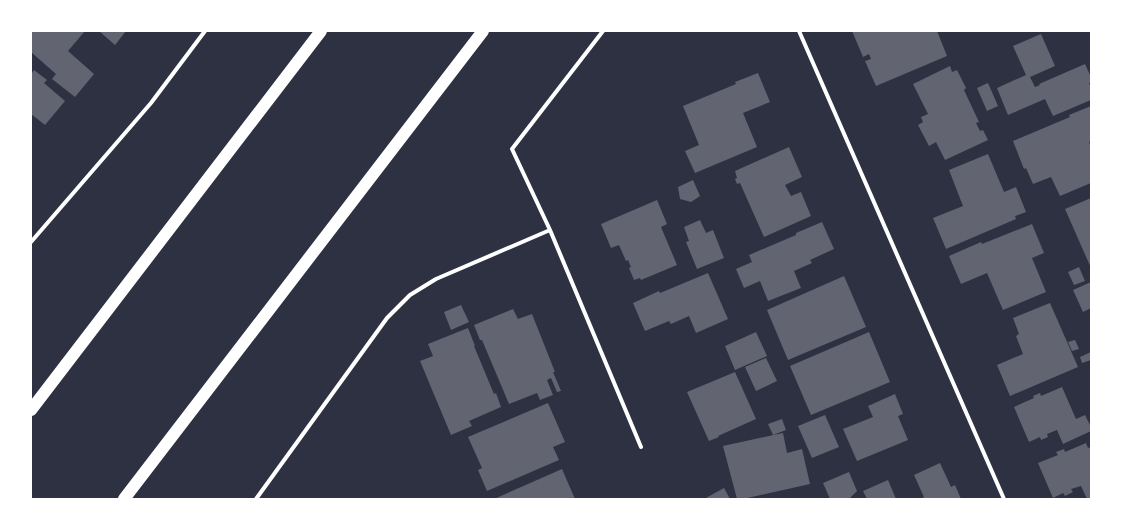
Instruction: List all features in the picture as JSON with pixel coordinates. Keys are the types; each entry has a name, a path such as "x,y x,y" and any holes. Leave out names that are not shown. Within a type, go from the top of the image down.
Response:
{"highway":[{"path":"31,410 321,31"},
{"path":"124,499 483,31"}],"street":[{"path":"31,242 151,103 205,31"},
{"path":"603,31 512,149 550,230 641,447"},
{"path":"798,31 1004,499"},
{"path":"256,499 387,318 410,295 436,279 550,230"}],"building":[{"path":"31,31 85,31 68,51 94,74 75,97 52,79 56,74 31,52"},
{"path":"99,31 126,31 115,45"},
{"path":"852,31 937,31 947,56 876,86 865,61 871,59 869,54 863,57"},
{"path":"1041,34 1055,66 1030,77 1035,87 1085,64 1091,77 1091,82 1089,83 1091,87 1091,100 1053,116 1045,99 1008,115 997,88 1026,75 1013,46"},
{"path":"950,66 952,72 957,70 966,88 964,90 979,122 976,123 980,131 983,130 988,140 945,160 936,142 929,146 918,125 923,122 921,117 928,114 913,84"},
{"path":"34,70 47,80 44,83 65,101 45,125 31,114 31,74"},
{"path":"758,73 770,102 743,113 757,147 695,173 685,151 699,145 683,106 736,84 735,82"},
{"path":"988,83 998,106 987,111 977,88"},
{"path":"1091,106 1091,141 1089,142 1091,147 1091,183 1060,196 1051,177 1033,184 1026,168 1024,169 1013,141 1070,117 1069,115"},
{"path":"789,147 802,177 785,185 791,196 801,192 811,216 764,237 740,183 737,184 735,179 737,178 735,171"},
{"path":"988,154 1004,192 1016,187 1026,212 1015,216 1016,219 946,249 933,218 963,206 949,170"},
{"path":"693,180 700,196 691,202 680,199 678,187"},
{"path":"1091,198 1091,268 1065,209"},
{"path":"657,200 667,224 661,227 677,265 641,280 640,278 634,280 629,268 631,267 628,260 626,261 619,245 611,248 601,224"},
{"path":"700,220 706,233 713,230 724,258 697,269 686,242 689,241 684,227"},
{"path":"822,222 834,249 810,260 812,263 794,271 801,288 768,301 760,281 744,288 736,269 752,262 749,255"},
{"path":"1032,224 1044,253 1032,258 1046,292 1003,310 987,273 961,284 949,256 981,242 982,244"},
{"path":"1079,267 1085,281 1074,285 1068,272"},
{"path":"708,273 728,319 696,333 689,316 671,324 669,321 645,331 633,303 659,291 660,293"},
{"path":"844,276 866,327 788,360 767,310"},
{"path":"1091,282 1091,308 1083,312 1073,290"},
{"path":"1050,303 1078,367 1010,396 997,365 1023,354 1016,336 1019,334 1013,318"},
{"path":"461,305 469,322 451,330 444,312"},
{"path":"513,309 518,319 532,314 561,391 557,392 551,378 547,380 553,395 540,400 537,393 509,404 482,340 480,340 474,325"},
{"path":"468,328 494,394 496,393 501,407 469,421 472,426 451,435 420,361 433,356 428,344"},
{"path":"756,332 767,356 735,370 725,346"},
{"path":"869,332 890,382 811,415 790,366"},
{"path":"1075,340 1079,349 1072,351 1068,342"},
{"path":"1091,352 1091,360 1082,363 1080,357"},
{"path":"766,358 777,381 756,391 745,367"},
{"path":"735,372 756,419 709,441 687,392"},
{"path":"1062,387 1076,419 1085,415 1091,427 1091,431 1063,444 1057,430 1047,434 1048,437 1041,440 1040,437 1029,442 1014,407 1034,398 1033,396 1040,393 1041,396"},
{"path":"895,394 903,414 898,416 908,440 857,461 843,429 873,417 868,406"},
{"path":"548,403 565,442 553,447 559,460 487,491 478,470 482,468 468,437"},
{"path":"825,415 839,447 812,458 798,426"},
{"path":"782,419 786,430 773,435 768,424"},
{"path":"783,433 787,453 802,449 810,484 743,499 737,499 723,446"},
{"path":"1086,443 1088,448 1091,447 1091,498 1087,499 1081,486 1071,489 1073,492 1065,496 1063,493 1053,498 1038,463 1058,455 1056,452 1064,449 1065,452"},
{"path":"940,463 951,487 955,485 961,499 920,499 924,497 914,475"},
{"path":"562,469 575,499 494,499"},
{"path":"849,472 857,491 849,499 830,499 823,483"},
{"path":"888,480 896,499 867,499 863,491"},
{"path":"724,488 730,499 704,499"}]}
